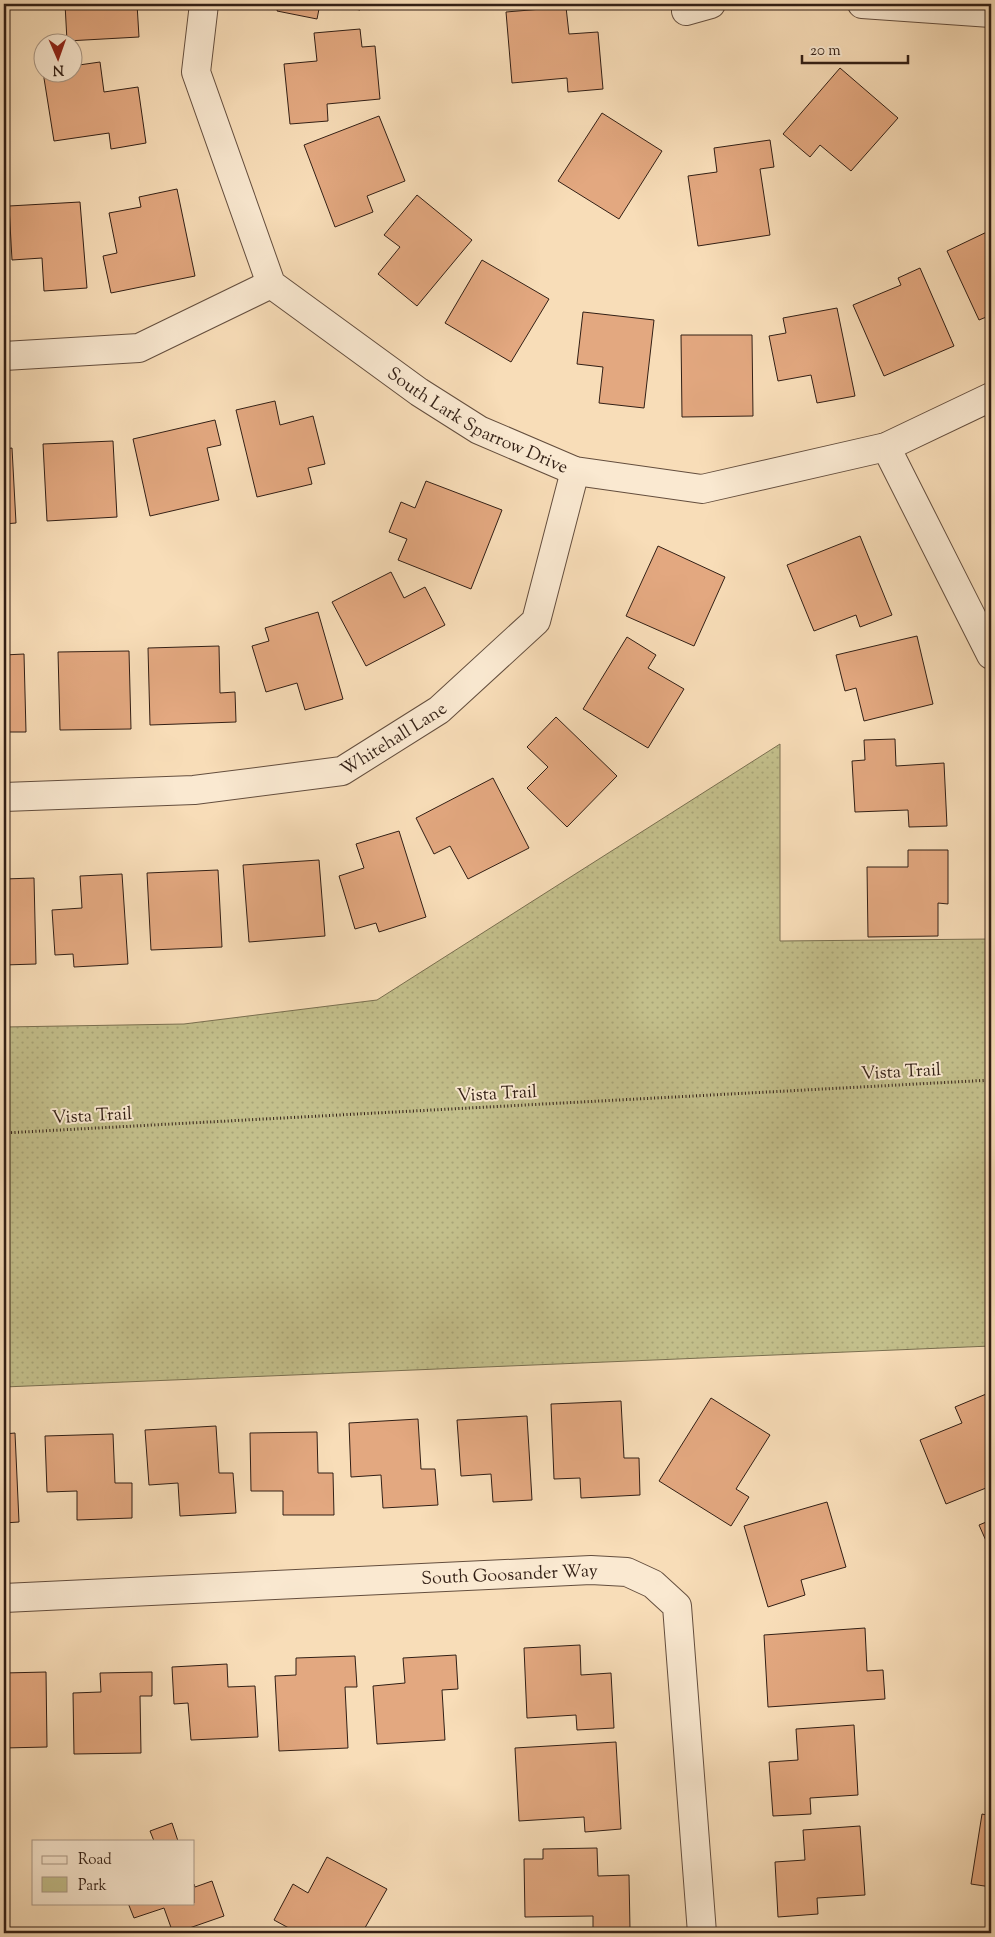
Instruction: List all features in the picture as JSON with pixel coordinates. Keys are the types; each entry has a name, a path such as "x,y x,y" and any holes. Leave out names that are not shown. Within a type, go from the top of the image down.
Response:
{"street":[{"path":"4,356 139,348 272,284 196,72 204,4"},
{"path":"862,4 991,13"},
{"name":"South Lark Sparrow Drive","path":"272,284 419,392 479,430 575,471 702,489 886,447 991,396"},
{"path":"886,447 991,655"},
{"name":"Whitehall Lane","path":"4,797 194,790 342,771 439,710 536,621 575,471"},
{"name":"South Goosander Way","path":"4,1598 592,1570 627,1572 652,1584 677,1606 702,1933"}],"path":[{"name":"Vista Trail","path":"4,1133 991,1080"}],"green space":[{"path":"780,744 780,941 991,939 991,1346 4,1387 4,1027 184,1024 377,1000"}],"building":[{"path":"65,4 137,4 139,37 82,40 82,32 67,32"},
{"path":"279,4 320,4 317,19 277,11"},
{"path":"327,4 361,4 360,10"},
{"path":"566,7 569,34 598,32 603,89 568,92 567,78 512,83 506,12"},
{"path":"360,29 362,47 375,46 380,99 327,104 328,121 290,124 284,64 317,61 314,33"},
{"path":"100,62 104,92 138,87 146,143 111,149 109,133 54,141 45,82 82,82 82,65"},
{"path":"840,68 898,118 851,171 820,145 810,157 783,134"},
{"path":"602,113 662,151 619,219 558,181"},
{"path":"379,116 405,181 367,196 373,212 335,227 304,145"},
{"path":"770,140 774,167 760,169 770,235 698,246 688,176 717,172 714,148"},
{"path":"177,189 195,276 111,293 103,256 117,253 109,213 141,207 139,197"},
{"path":"417,195 472,240 417,306 378,274 400,247 384,235"},
{"path":"80,202 87,288 44,291 42,258 12,260 9,206"},
{"path":"991,230 991,315 979,320 947,251"},
{"path":"482,260 549,299 511,362 445,323"},
{"path":"920,268 954,346 884,376 853,305 901,285 898,278"},
{"path":"837,308 855,396 817,403 811,375 778,381 769,336 786,333 783,318"},
{"path":"583,312 654,320 644,408 599,403 603,367 577,364"},
{"path":"681,335 752,335 753,416 682,417"},
{"path":"275,401 280,425 313,416 325,464 308,468 312,484 257,497 236,410"},
{"path":"215,420 221,445 207,448 219,500 150,516 133,439"},
{"path":"113,441 117,517 47,521 43,444"},
{"path":"12,448 16,523 4,524 4,449"},
{"path":"426,481 502,510 471,589 398,560 407,539 389,532 401,502 415,508"},
{"path":"860,536 892,615 860,627 856,615 814,631 787,565"},
{"path":"658,546 725,577 694,646 626,616"},
{"path":"391,572 404,598 425,587 445,625 366,666 332,602"},
{"path":"318,612 343,699 305,710 297,683 266,692 252,646 269,641 265,628"},
{"path":"917,636 933,704 864,721 856,688 845,691 836,655"},
{"path":"627,637 656,655 648,668 684,689 648,748 583,709"},
{"path":"219,646 220,693 235,692 236,722 150,725 148,648"},
{"path":"129,651 131,729 60,730 58,652"},
{"path":"24,654 26,732 4,732 4,655"},
{"path":"556,717 617,776 567,827 527,788 548,767 527,747"},
{"path":"895,739 896,766 944,763 947,826 909,827 908,810 855,812 852,761 865,760 864,740"},
{"path":"493,778 529,848 468,879 450,846 434,854 416,818"},
{"path":"399,831 426,917 379,932 376,923 355,929 339,876 364,868 356,844"},
{"path":"908,850 948,850 948,904 938,903 938,936 868,937 867,867 908,867"},
{"path":"319,860 325,936 249,942 243,865"},
{"path":"218,870 222,947 151,950 147,873"},
{"path":"122,874 128,964 74,967 73,954 55,955 52,910 82,908 80,876"},
{"path":"34,878 36,964 4,965 4,879"},
{"path":"991,1392 991,1450 988,1452 991,1461 991,1486 946,1504 920,1440 962,1423 955,1407"},
{"path":"711,1398 770,1435 736,1489 749,1497 731,1526 659,1481"},
{"path":"621,1401 624,1458 639,1458 640,1495 581,1498 580,1478 554,1479 551,1404"},
{"path":"527,1416 532,1500 493,1502 491,1474 461,1476 457,1420"},
{"path":"418,1419 421,1469 435,1469 438,1505 383,1508 381,1475 351,1477 349,1423"},
{"path":"216,1426 219,1473 233,1473 236,1513 180,1516 178,1483 149,1485 145,1430"},
{"path":"317,1432 318,1473 333,1473 334,1515 283,1515 283,1491 251,1491 250,1433"},
{"path":"15,1433 19,1522 4,1523 4,1434"},
{"path":"113,1434 115,1483 132,1483 132,1518 77,1520 77,1491 47,1492 45,1436"},
{"path":"827,1502 846,1567 801,1580 805,1595 768,1607 744,1526"},
{"path":"991,1520 991,1552 979,1525"},
{"path":"865,1628 867,1671 883,1670 885,1699 768,1707 764,1635"},
{"path":"580,1645 581,1675 611,1673 614,1728 577,1730 576,1715 527,1718 524,1648"},
{"path":"456,1655 458,1689 442,1690 445,1740 377,1744 373,1686 405,1683 403,1658"},
{"path":"355,1656 357,1687 345,1687 348,1748 279,1751 275,1676 296,1675 296,1658"},
{"path":"227,1664 228,1687 255,1686 258,1737 191,1740 188,1703 174,1704 172,1667"},
{"path":"46,1672 47,1747 4,1748 4,1673"},
{"path":"152,1672 152,1696 140,1696 141,1753 74,1754 73,1693 101,1692 100,1673"},
{"path":"854,1725 858,1795 810,1798 811,1814 773,1816 769,1762 798,1760 796,1729"},
{"path":"616,1742 621,1829 585,1832 584,1817 519,1821 515,1748"},
{"path":"982,1814 991,1816 991,1887 971,1884"},
{"path":"172,1823 178,1840 154,1840 150,1831"},
{"path":"860,1826 865,1895 817,1898 818,1914 778,1917 775,1862 805,1860 803,1830"},
{"path":"597,1848 598,1876 629,1875 630,1930 593,1930 593,1916 525,1917 524,1859 543,1859 543,1849"},
{"path":"327,1857 387,1889 362,1933 335,1933 328,1930 326,1933 298,1933 274,1920 293,1884 308,1893"},
{"path":"212,1881 224,1916 173,1933 164,1908 134,1918 128,1904 195,1904 195,1887"}]}
